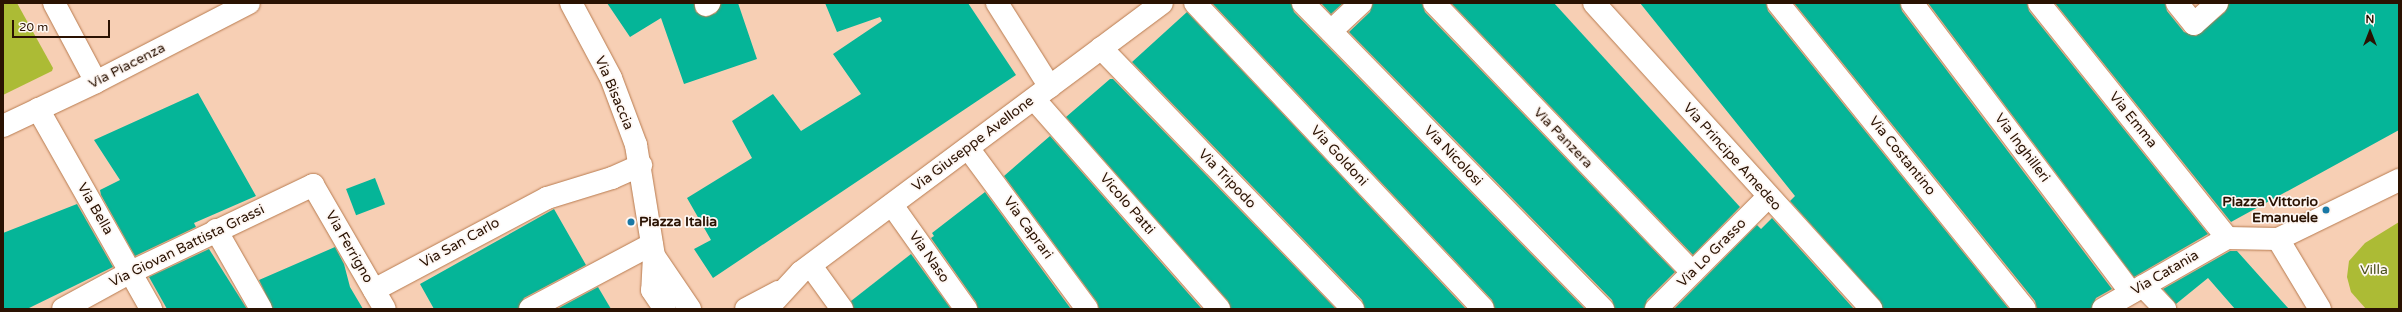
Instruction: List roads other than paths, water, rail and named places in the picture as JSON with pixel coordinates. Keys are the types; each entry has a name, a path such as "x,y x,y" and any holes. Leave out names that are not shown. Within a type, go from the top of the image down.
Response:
{"street":[{"path":"54,3 96,82"},
{"name":"Via Piacenza","path":"3,126 96,82 249,3"},
{"name":"Via Bisaccia","path":"571,3 611,78 641,165 653,250"},
{"name":"Vicolo Patti","path":"997,3 1042,93 1220,309"},
{"name":"Via Goldoni","path":"1195,3 1483,309"},
{"name":"Via Nicolosi","path":"1303,3 1603,309"},
{"path":"1331,31 1361,3"},
{"name":"Via Panzera","path":"1434,3 1692,272"},
{"name":"Via Principe Amedeo","path":"1594,3 1871,309"},
{"name":"Via Costantino","path":"1778,3 2025,309"},
{"name":"Via Inghilleri","path":"1912,3 2137,289 2164,309"},
{"name":"Via Emma","path":"2039,3 2227,238"},
{"path":"2177,3 2194,24 2217,3"},
{"name":"Via Giuseppe Avellone","path":"767,309 786,288 811,266 1101,48 1151,6"},
{"name":"Via Tripodo","path":"1101,48 1353,309"},
{"name":"Via Bella","path":"38,109 151,309"},
{"name":"Via Caprari","path":"968,148 1087,309"},
{"name":"Via San Carlo","path":"374,290 547,198 612,178 641,165"},
{"path":"2227,238 2278,239 2399,180"},
{"name":"Via Giovan Battista Grassi","path":"63,309 131,272 216,230 313,185"},
{"name":"Via Ferrigno","path":"313,185 385,309"},
{"name":"Via Lo Grasso","path":"1656,309 1768,197"},
{"name":"Via Naso","path":"892,205 966,309"},
{"path":"216,230 261,309"},
{"name":"Via Catania","path":"2103,309 2227,238"},
{"path":"2278,239 2320,309"},
{"path":"530,309 591,276 653,250"},
{"path":"653,250 652,290 665,309"},
{"path":"653,250 690,309"},
{"path":"811,266 842,309"},
{"name":"Via Giuseppe Avellone","path":"746,309 786,288"}],"place":[{"name":"Piazza Vittorio Emanuele","path":"2326,210"},
{"name":"Piazza Italia","path":"631,222"}],"park label":[{"name":"Villa","path":"2374,270"}]}
